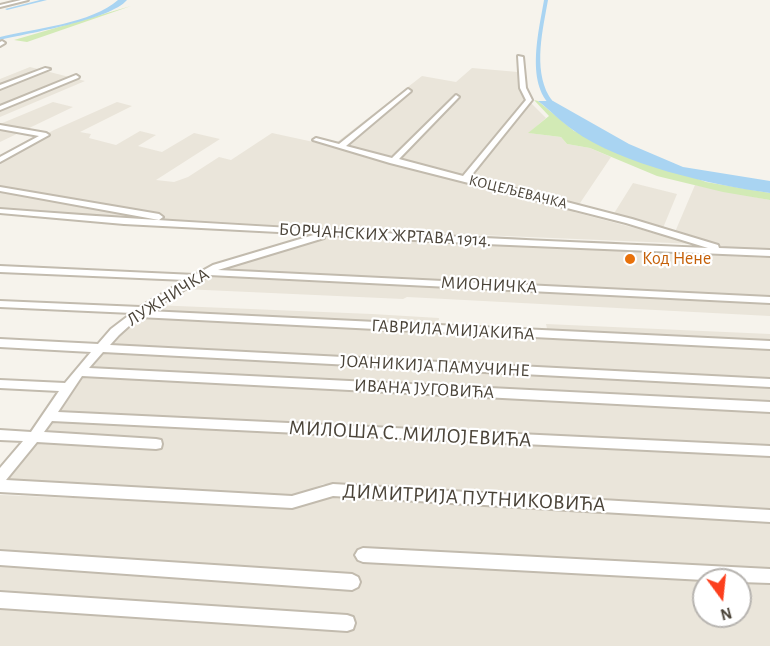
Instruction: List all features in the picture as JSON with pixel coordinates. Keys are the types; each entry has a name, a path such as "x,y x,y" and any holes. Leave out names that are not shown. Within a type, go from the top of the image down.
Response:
{"street":[{"path":"0,6 26,0"},
{"path":"465,178 529,100 523,88 520,57"},
{"path":"0,87 47,69"},
{"path":"0,108 76,77"},
{"path":"340,146 408,91"},
{"path":"393,161 456,97"},
{"path":"0,127 46,135 0,160"},
{"name":"КОЦЕЉЕВАЧКА","path":"316,140 629,221 700,242 718,250"},
{"path":"0,189 192,223"},
{"name":"БОРЧАНСКИХ ЖРТАВА 1914.","path":"0,211 331,233 626,249 770,253"},
{"name":"ЛУЖНИЧКА","path":"0,478 50,416 67,387 99,348 139,312 195,278 240,258 331,233"},
{"path":"0,269 195,278"},
{"name":"МИОНИЧКА","path":"207,272 770,300"},
{"name":"ГАВРИЛА МИЈАКИЋА","path":"0,304 770,345"},
{"name":"ЈОАНИКИЈА ПАМУЧИНЕ","path":"0,343 770,383"},
{"name":"ИВАНА ЈУГОВИЋА","path":"79,372 770,407"},
{"path":"0,384 67,387"},
{"name":"МИЛОША С. МИЛОЈЕВИЋА","path":"50,416 770,452"},
{"path":"0,435 156,444"},
{"name":"ДИМИТРИЈА ПУТНИКОВИЋА","path":"0,486 292,502 333,490 770,516"},
{"path":"363,555 770,576"},
{"path":"0,558 352,582"},
{"path":"0,600 348,623"}],"shaded area":[{"path":"30,67 85,81 0,117 0,79"},
{"path":"472,68 518,72 520,92 546,118 529,133 561,137 567,144 590,148 611,157 574,212 696,244 146,221 0,208 0,158 54,130 117,102 132,106 80,132 91,134 89,138 116,145 140,131 156,135 138,146 162,152 194,133 220,139 156,180 174,182 188,177 219,157 231,160 272,133 332,146 422,76 456,82"},
{"path":"53,102 73,107 0,142 0,124"},
{"path":"633,183 677,194 663,228 613,215"},
{"path":"695,185 770,200 770,250 723,248 675,232"},
{"path":"329,237 770,258 770,298 220,270 225,266"},
{"path":"204,276 664,296 676,299 770,303 770,316 407,297 403,299 183,289"},
{"path":"153,305 439,318 438,327 141,313"},
{"path":"138,317 770,348 770,379 106,346"},
{"path":"546,324 770,334 770,343 548,333"},
{"path":"102,351 770,386 770,403 87,368"},
{"path":"81,376 770,411 770,446 58,411"},
{"path":"60,421 770,457 770,511 323,484 296,496 3,481 49,423"},
{"path":"0,495 298,507 327,495 770,521 770,646 0,646"}],"green space":[{"path":"131,6 27,42 14,40"},
{"path":"534,100 574,131 706,182 770,193 770,200 723,192 657,176 590,148 567,144 561,137 528,133 549,116"}],"water":[{"path":"118,0 127,0 104,14 87,20 0,40 0,37 78,20 107,8"},
{"path":"538,101 553,101 629,144 683,167 770,181 770,193 722,185 668,172 616,153 573,130"}],"waterway":[{"path":"7,9 45,0"},
{"path":"546,0 538,57 539,71 547,97 555,107"}],"place":[{"name":"Код Нене","path":"630,259"}]}
